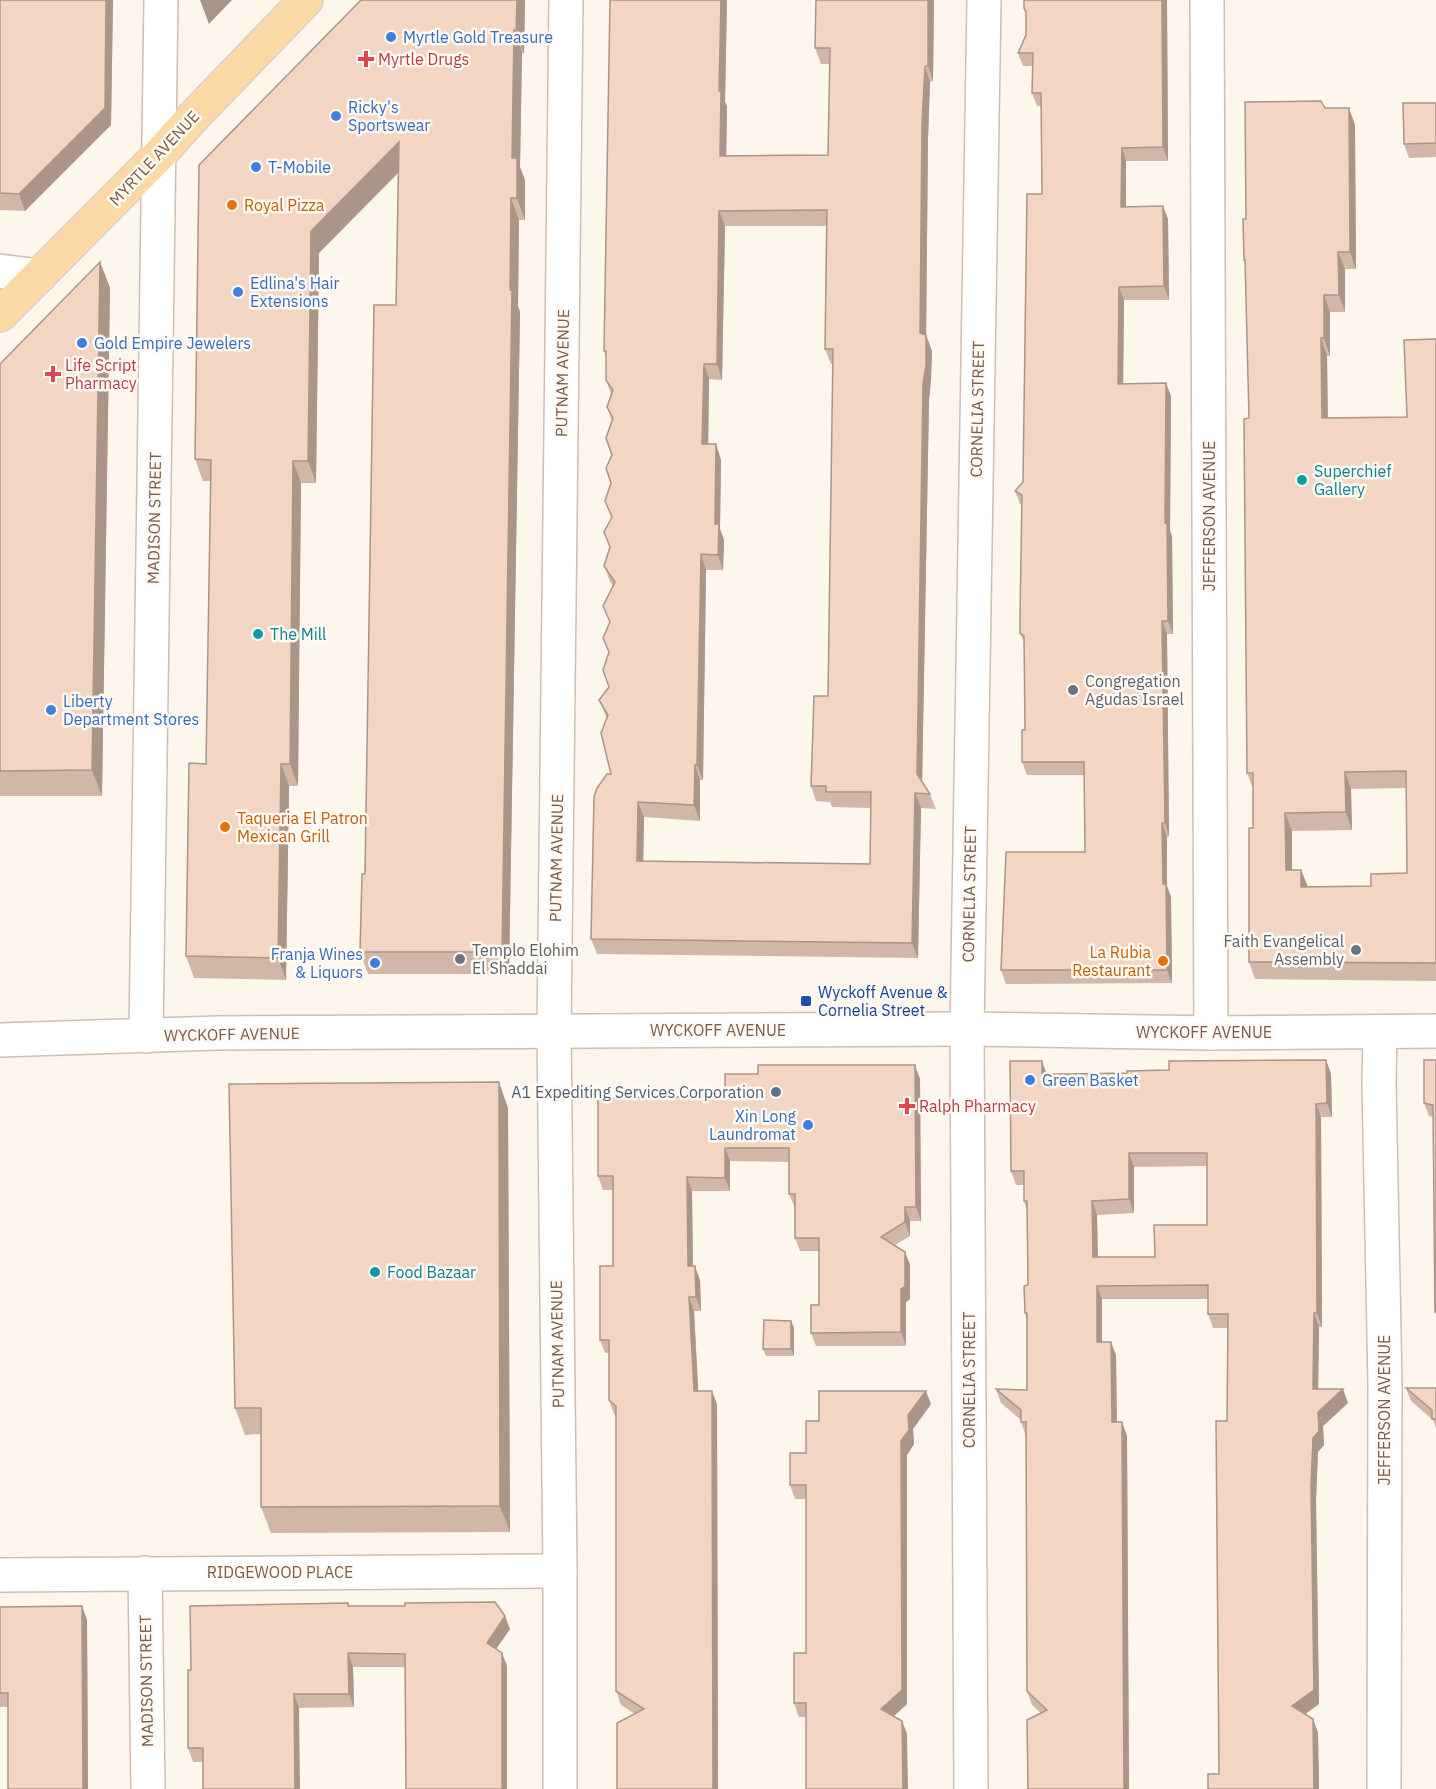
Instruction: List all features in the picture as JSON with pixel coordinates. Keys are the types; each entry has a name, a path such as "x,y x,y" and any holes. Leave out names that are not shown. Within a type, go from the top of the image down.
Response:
{"main road":[{"name":"MYRTLE AVENUE","path":"0,315 159,155 306,0"}],"street":[{"name":"MADISON STREET","path":"146,1036 161,0"},
{"name":"PUTNAM AVENUE","path":"560,1789 554,1031 566,0"},
{"name":"CORNELIA STREET","path":"971,1789 967,1029 984,0"},
{"name":"JEFFERSON AVENUE","path":"1207,0 1211,1033"},
{"path":"0,271 39,276"},
{"name":"WYCKOFF AVENUE","path":"0,1040 554,1031 967,1029 1211,1033 1436,1031"},
{"name":"JEFFERSON AVENUE","path":"1380,1032 1385,1385 1384,1789"},
{"name":"RIDGEWOOD PLACE","path":"0,1575 560,1571"},
{"name":"MADISON STREET","path":"145,1573 148,1789"}],"building":[{"path":"0,0 106,0 105,108 19,194 0,193"},
{"path":"361,0 517,0 516,32 514,30 512,158 517,158 517,198 511,198 510,290 512,290 502,952 360,952 362,874 365,874 374,305 396,305 399,142 311,231 308,461 293,461 290,764 281,764 278,958 186,956 189,763 206,764 211,460 195,459 199,165"},
{"path":"610,0 721,0 720,156 828,155 830,48 815,48 816,0 928,0 928,65 925,67 922,124 920,333 926,335 926,365 923,384 917,774 930,794 915,793 912,943 591,939 594,797 597,788 607,774 611,774 601,733 608,715 599,700 609,687 603,670 609,652 603,638 610,622 603,606 615,582 604,566 610,547 604,532 612,517 605,501 611,483 606,468 612,455 606,438 613,418 607,407 613,390 606,380 606,351 604,351","holes":["827,210 825,349 833,349 828,696 814,696 811,786 826,786 826,792 871,792 870,864 637,861 638,802 694,805 695,765 697,765 701,554 718,555 719,524 715,524 716,444 702,444 704,364 717,364 719,211"]},
{"path":"1024,0 1162,0 1163,147 1122,148 1121,207 1163,206 1164,286 1119,287 1118,384 1166,383 1165,523 1167,523 1168,621 1162,621 1165,823 1162,823 1163,884 1166,884 1167,970 1001,970 1006,852 1085,852 1084,762 1022,762 1022,730 1025,730 1024,636 1020,633 1022,495 1015,491 1023,482 1027,194 1042,194 1041,93 1032,93 1033,53 1018,53 1026,35"},
{"path":"1321,101 1325,108 1349,108 1350,252 1338,252 1339,295 1324,295 1324,338 1321,338 1322,418 1407,417 1404,340 1436,339 1436,963 1249,962 1249,828 1253,828 1253,773 1247,773 1244,419 1249,418 1243,219 1246,219 1245,102","holes":["1406,771 1407,873 1371,874 1371,886 1301,887 1301,870 1286,870 1285,813 1346,812 1345,772"]},
{"path":"1403,103 1436,103 1436,143 1404,144"},
{"path":"100,262 92,770 0,771 0,364"},
{"path":"1326,1060 1327,1103 1316,1104 1317,1313 1314,1313 1313,1389 1343,1389 1318,1412 1319,1431 1313,1438 1311,1486 1314,1690 1292,1706 1313,1719 1314,1789 1208,1789 1208,1774 1219,1774 1216,1421 1227,1421 1228,1314 1208,1314 1208,1285 1097,1286 1097,1342 1111,1342 1112,1422 1122,1422 1124,1789 1028,1789 1027,1720 1047,1710 1027,1691 1026,1422 1021,1422 1021,1410 996,1389 1027,1390 1027,1313 1025,1313 1024,1286 1028,1285 1027,1201 1024,1201 1024,1171 1011,1171 1010,1061 1042,1061 1042,1074 1069,1074 1169,1070 1169,1061","holes":["1129,1153 1207,1153 1207,1225 1154,1225 1155,1257 1093,1257 1092,1201 1129,1199"]},
{"path":"1424,1060 1436,1060 1436,1312 1433,1105 1424,1103"},
{"path":"758,1065 915,1065 916,1207 905,1207 905,1222 881,1237 905,1252 905,1286 901,1289 901,1332 811,1333 811,1305 819,1305 819,1238 795,1238 795,1194 789,1194 789,1148 725,1148 725,1178 687,1177 688,1266 695,1266 696,1297 689,1297 694,1391 712,1391 713,1789 617,1789 617,1723 644,1709 616,1691 616,1406 609,1400 609,1340 600,1340 600,1266 613,1266 613,1176 598,1176 598,1098 725,1096 725,1074 758,1074"},
{"name":"Food Bazaar","path":"499,1082 500,1506 261,1507 261,1408 235,1408 229,1084"},
{"path":"764,1320 791,1321 791,1349 763,1349"},
{"path":"1406,1388 1436,1388 1436,1419 1432,1419 1432,1410"},
{"path":"819,1391 926,1391 908,1415 909,1430 901,1441 902,1690 881,1709 902,1721 903,1789 806,1789 806,1703 794,1703 794,1653 806,1653 806,1485 790,1485 790,1453 806,1453 806,1421 819,1421"},
{"path":"495,1602 505,1616 487,1643 502,1653 502,1789 406,1789 405,1654 348,1653 349,1694 294,1694 295,1789 203,1789 203,1748 188,1748 188,1670 191,1670 190,1606 348,1603 348,1606 405,1606 405,1603"},
{"path":"82,1606 83,1789 8,1789 8,1693 0,1693 0,1607"}],"place":[{"name":"Myrtle Gold Treasure","path":"391,37"},
{"name":"Myrtle Drugs","path":"366,59"},
{"name":"Ricky's Sportswear","path":"336,116"},
{"name":"T-Mobile","path":"256,167"},
{"name":"Royal Pizza","path":"232,205"},
{"name":"Edlina's Hair Extensions","path":"238,292"},
{"name":"Gold Empire Jewelers","path":"82,343"},
{"name":"Life Script Pharmacy","path":"53,374"},
{"name":"Superchief Gallery","path":"1302,480"},
{"name":"The Mill","path":"258,634"},
{"name":"Congregation Agudas Israel","path":"1073,690"},
{"name":"Liberty Department Stores","path":"51,710"},
{"name":"Taqueria El Patron Mexican Grill","path":"225,827"},
{"name":"Faith Evangelical Assembly","path":"1356,950"},
{"name":"Templo Elohim El Shaddai","path":"460,959"},
{"name":"La Rubia Restaurant","path":"1163,961"},
{"name":"Franja Wines & Liquors","path":"375,963"},
{"name":"Wyckoff Avenue & Cornelia Street","path":"806,1001"},
{"name":"Green Basket","path":"1030,1080"},
{"name":"A1 Expediting Services Corporation","path":"776,1092"},
{"name":"Ralph Pharmacy","path":"907,1106"},
{"name":"Xin Long Laundromat","path":"808,1125"},
{"name":"Food Bazaar","path":"375,1272"}]}
